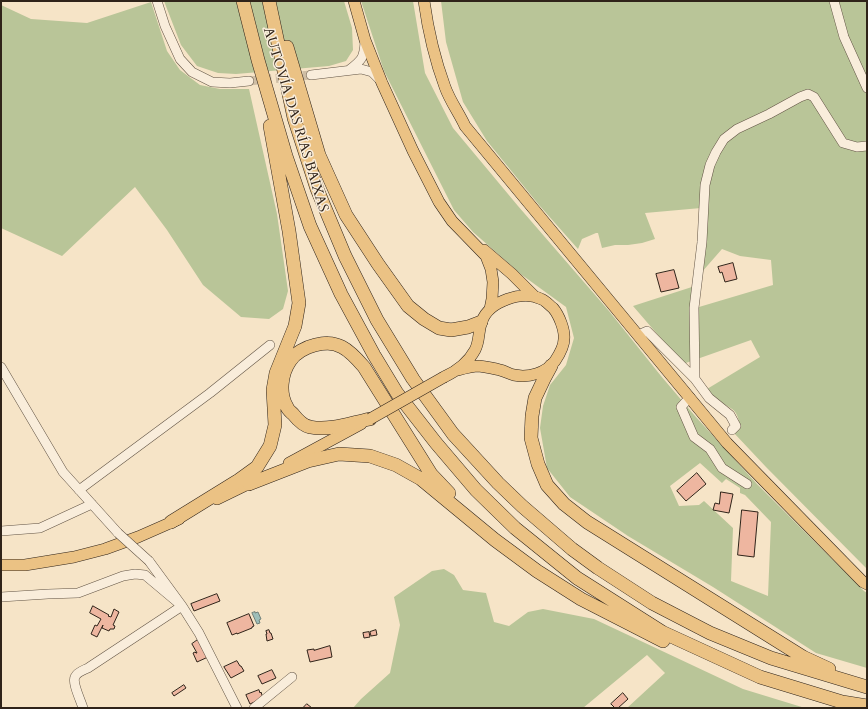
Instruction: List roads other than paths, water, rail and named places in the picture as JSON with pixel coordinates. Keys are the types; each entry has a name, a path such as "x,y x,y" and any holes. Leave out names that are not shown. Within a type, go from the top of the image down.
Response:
{"highway":[{"name":"AUTOVÍA DAS RÍAS BAIXAS","path":"243,1 258,60 286,156 310,226 341,294 374,355 397,393 436,443 476,490 515,528 577,578 662,632 760,676 842,702 867,706"},
{"name":"AUTOVÍA DAS RÍAS BAIXAS","path":"269,1 294,118 317,189 344,256 377,320 413,379 453,434 503,488 572,549 598,568 652,602 710,633 771,658 867,687"},
{"path":"277,1 289,56 319,155 346,215 408,306 424,319 439,328 451,330 468,327 481,322"},
{"path":"171,522 239,480 257,467 270,446 275,424 273,390 276,373 295,326 299,303 289,231 258,60"},
{"path":"370,419 327,428 308,426 295,417 287,407 283,396 282,383 284,371 290,361 310,346 326,343 342,347 354,356 364,367 431,474 494,540"},
{"path":"551,366 535,398 531,438 538,464 548,485 564,504 587,522 803,657 867,687"},
{"path":"249,484 308,461 339,454 370,456 396,465 421,479 494,540 537,571 581,599 658,639 732,673 843,708"}],"main road":[{"path":"354,1 365,40 382,83 413,152 439,202 452,221 486,256 491,269 493,282 490,309"},
{"path":"424,1 426,21 446,89 465,126 727,443 863,582 867,584"},
{"path":"473,242 488,252 534,296"},
{"path":"1,565 25,565 74,557 105,549 138,537 249,484 316,449 458,370 477,366 499,370 514,375 527,376 539,373 551,366 559,354 564,339 562,324 555,310 542,299 534,296 517,296 502,301 484,315 481,322 479,341 476,350 469,360 458,370"}],"street":[{"path":"157,1 165,26 180,59 192,72 212,82 230,83 249,81"},
{"path":"834,1 844,37 867,88"},
{"path":"360,66 364,54 365,40"},
{"path":"311,75 371,65 374,61"},
{"path":"360,66 372,72 382,83"},
{"path":"695,379 694,308 702,242 705,185 710,165 724,139 737,129 808,94 814,97 843,143 857,147 867,146"},
{"path":"638,335 646,331 695,379 709,398 730,415 736,426 732,430"},
{"path":"79,490 210,393 270,345"},
{"path":"1,367 63,472 118,533 149,562 182,606 199,633 237,708"},
{"path":"690,398 681,407 694,437 710,449 722,468 747,484"},
{"path":"710,449 717,443"},
{"path":"1,531 40,528 92,504"},
{"path":"1,597 78,593 123,576 135,574 145,576 182,606"},
{"path":"83,708 74,680 75,676 182,606"},
{"path":"254,708 292,677"}],"water":[{"path":"258,612 261,619 259,620 260,623 257,624 252,613"}],"tunnel":[{"path":"249,81 311,75"}]}
